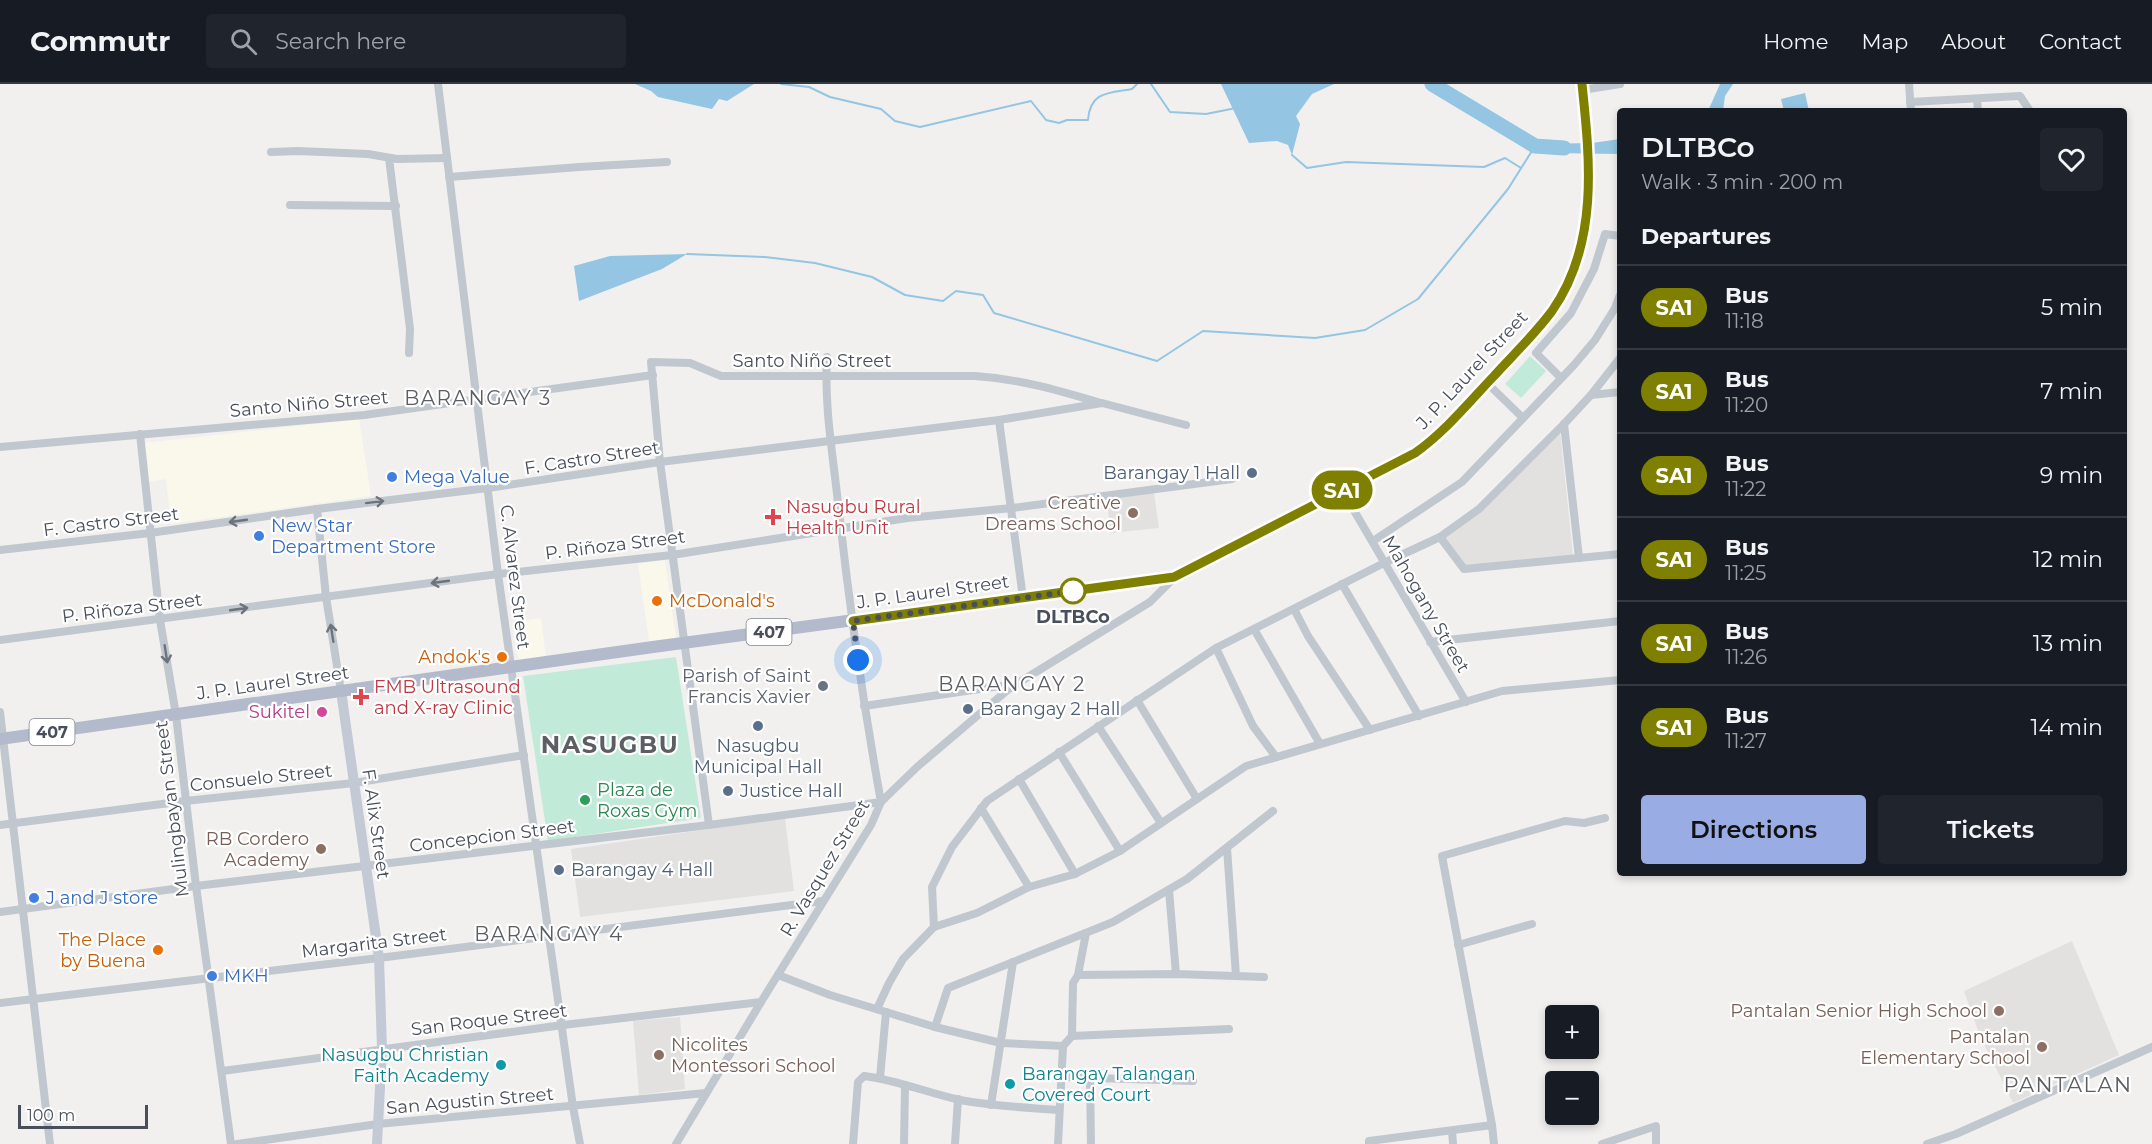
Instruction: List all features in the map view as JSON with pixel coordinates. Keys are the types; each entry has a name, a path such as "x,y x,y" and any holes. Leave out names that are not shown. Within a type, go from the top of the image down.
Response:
{"main road":[{"name":"J. P. Laurel Street","path":"2,739 1174,577 1415,453 1426,445 1487,383 1552,310 1574,272 1585,234 1588,178 1582,87"},
{"name":"F. Alix Street","path":"341,691 379,958 382,1049 377,1144"}],"street":[{"name":"C. Alvarez Street","path":"438,84 498,574 580,1144"},
{"path":"1582,87 1620,84"},
{"path":"1909,84 1911,108"},
{"path":"1910,102 2020,96 2028,108"},
{"path":"1977,99 1978,108"},
{"path":"271,152 368,154 418,160 447,158"},
{"path":"389,158 410,328 409,353"},
{"path":"450,177 579,166 667,162"},
{"path":"290,205 396,206"},
{"path":"1561,378 1536,352 1571,313 1594,269 1605,234 1617,236"},
{"path":"1377,539 1462,482 1595,340 1617,303"},
{"path":"827,357 826,377 831,440 841,529 864,706 881,802"},
{"name":"Santo Niño Street","path":"0,447 364,415 653,375 651,362 690,363 721,376 975,375 1031,382 1102,403"},
{"path":"934,927 932,887 951,847 987,801 1216,648 1440,537 1479,509 1564,424 1617,362"},
{"path":"653,375 660,462 709,825"},
{"path":"1487,383 1523,418"},
{"path":"1591,394 1617,392"},
{"name":"F. Castro Street","path":"0,550 150,533 488,488 660,462 999,420 1102,403 1186,425"},
{"path":"999,420 1023,598"},
{"path":"1564,424 1579,558"},
{"name":"Mulingbayan Street","path":"140,434 160,620 176,715 185,801 231,1144"},
{"name":"P. Riñoza Street","path":"0,640 498,574 672,555 907,518 1012,508 1232,479"},
{"name":"Mahogany Street","path":"1342,490 1466,702"},
{"name":"F. Alix Street","path":"317,509 326,597 341,691"},
{"path":"1440,537 1464,569 1617,554"},
{"name":"R. Vasquez Street","path":"676,1144 871,825 881,802 916,766 1010,688 1150,602 1174,577"},
{"path":"1342,585 1419,716"},
{"path":"1294,609 1308,636 1370,730"},
{"path":"1430,642 1617,621"},
{"path":"1254,629 1320,744"},
{"path":"1216,648 1253,726 1276,757"},
{"path":"877,1009 903,959 934,927 977,913 1029,887 1075,874 1120,851 1246,766 1502,691 1617,680"},
{"path":"864,706 1000,686 1010,688"},
{"path":"1137,700 1197,799"},
{"path":"0,712 50,1144"},
{"path":"1098,726 1161,823"},
{"path":"1059,752 1120,851"},
{"name":"Consuelo Street","path":"0,825 185,801 354,783 524,755"},
{"path":"1019,779 1075,874"},
{"name":"Concepcion Street","path":"0,912 881,802"},
{"path":"981,808 1029,887"},
{"path":"935,1027 948,988 1113,921 1187,879 1273,811"},
{"path":"1494,1144 1442,856 1565,821 1584,823 1605,818"},
{"path":"1227,848 1236,976"},
{"path":"1169,890 1176,974"},
{"name":"Margarita Street","path":"0,1003 379,958 823,901"},
{"path":"1458,945 1532,924"},
{"path":"1058,1144 1063,1046 1072,1036 1073,983 1078,975 1086,933"},
{"path":"992,1105 1013,962"},
{"path":"1078,975 1176,974 1264,977"},
{"path":"778,975 830,995 935,1027 1001,1043 1063,1046"},
{"name":"San Roque Street","path":"222,1071 563,1025 761,1002"},
{"path":"880,1078 886,1012"},
{"path":"1072,1036 1229,1029"},
{"path":"1927,1144 1956,1134 2152,1047"},
{"path":"853,1144 858,1082 864,1076 992,1105 1059,1110"},
{"path":"1061,1077 1193,1081"},
{"path":"1090,1078 1091,1144"},
{"path":"903,1144 906,1085"},
{"name":"San Agustin Street","path":"237,1144 378,1124 706,1093"},
{"path":"955,1144 958,1099"},
{"path":"1369,1144 1369,1141 1410,1140 1492,1125"},
{"path":"1602,1144 1656,1126 1656,1144"},
{"path":"1452,1131 1453,1144"}],"shaded area":[{"path":"359,419 371,496 171,524 166,479 148,482 143,443"},
{"path":"1560,430 1573,555 1465,567 1443,538"},
{"name":"Creative Dreams School","path":"1154,492 1159,528 1110,533 1107,497"},
{"name":"McDonald's","path":"665,560 676,638 649,641 638,564"},
{"path":"541,618 546,659 519,664 513,622"},
{"path":"785,818 794,891 580,917 571,849"},
{"path":"2072,941 2119,1055 2013,1103 1979,1034 1964,991"},
{"name":"Nicolites Montessori School","path":"680,1017 685,1089 639,1095 633,1021"}],"green space":[{"path":"1530,356 1546,371 1521,398 1505,384"},
{"path":"676,657 701,818 548,841 523,676"}],"water":[{"path":"635,84 754,84 727,101 719,99 712,109 658,97"},
{"path":"1221,84 1334,84 1312,94 1296,116 1300,124 1292,155 1288,145 1277,141 1249,143"},
{"path":"1720,84 1733,84 1725,96 1723,108 1709,108"},
{"path":"1805,93 1808,108 1783,108 1781,99"},
{"path":"1617,139 1617,154 1550,153 1541,144 1592,143"},
{"path":"687,254 662,269 579,301 574,266 610,256"}],"waterway":[{"path":"781,84 809,87 830,97 881,109 895,121 920,127 1031,101 1046,120 1059,123 1067,120 1088,120 1092,103 1102,95 1132,89 1137,84"},
{"path":"1151,84 1170,112 1206,114 1236,108"},
{"path":"1432,84 1535,146 1564,148"},
{"path":"687,254 765,257 815,263 872,277 905,295 943,301 956,291 983,295 994,313 1157,361 1203,331 1315,338 1365,330 1418,299 1508,189 1535,146"},
{"path":"1292,155 1307,168 1346,162 1484,167 1505,158 1521,168"}],"bus line":[{"name":"SA1","path":"853,621 1174,577 1276,526 1415,453 1426,445 1519,349 1552,310 1574,272 1585,234 1588,178 1582,84"}],"place":[{"name":"Barangay 1 Hall","path":"1252,473"},
{"name":"Mega Value","path":"392,477"},
{"name":"Creative Dreams School","path":"1133,513"},
{"name":"Nasugbu Rural Health Unit","path":"773,517"},
{"name":"New Star Department Store","path":"259,536"},
{"name":"DLTBCo","path":"1073,591"},
{"name":"McDonald's","path":"657,601"},
{"name":"Andok's","path":"502,657"},
{"name":"Parish of Saint Francis Xavier","path":"823,686"},
{"name":"FMB Ultrasound and X-ray Clinic","path":"361,697"},
{"name":"Barangay 2 Hall","path":"968,709"},
{"name":"Sukitel","path":"322,712"},
{"name":"Nasugbu Municipal Hall","path":"758,726"},
{"name":"Justice Hall","path":"728,791"},
{"name":"Plaza de Roxas Gym","path":"585,800"},
{"name":"RB Cordero Academy","path":"321,849"},
{"name":"Barangay 4 Hall","path":"559,870"},
{"name":"J and J store","path":"34,898"},
{"name":"The Place by Buena","path":"158,950"},
{"name":"MKH","path":"212,976"},
{"name":"Pantalan Senior High School","path":"1999,1011"},
{"name":"Pantalan Elementary School","path":"2042,1047"},
{"name":"Nicolites Montessori School","path":"659,1055"},
{"name":"Nasugbu Christian Faith Academy","path":"501,1065"},
{"name":"Barangay Talangan Covered Court","path":"1010,1084"}],"district":[{"name":"BARANGAY 3","path":"478,398"},
{"name":"BARANGAY 2","path":"1012,684"},
{"name":"NASUGBU","path":"610,744"},
{"name":"BARANGAY 4","path":"549,934"},
{"name":"PANTALAN","path":"2068,1084"}],"route":[{"path":"858,660 853,621 1073,591"}]}
